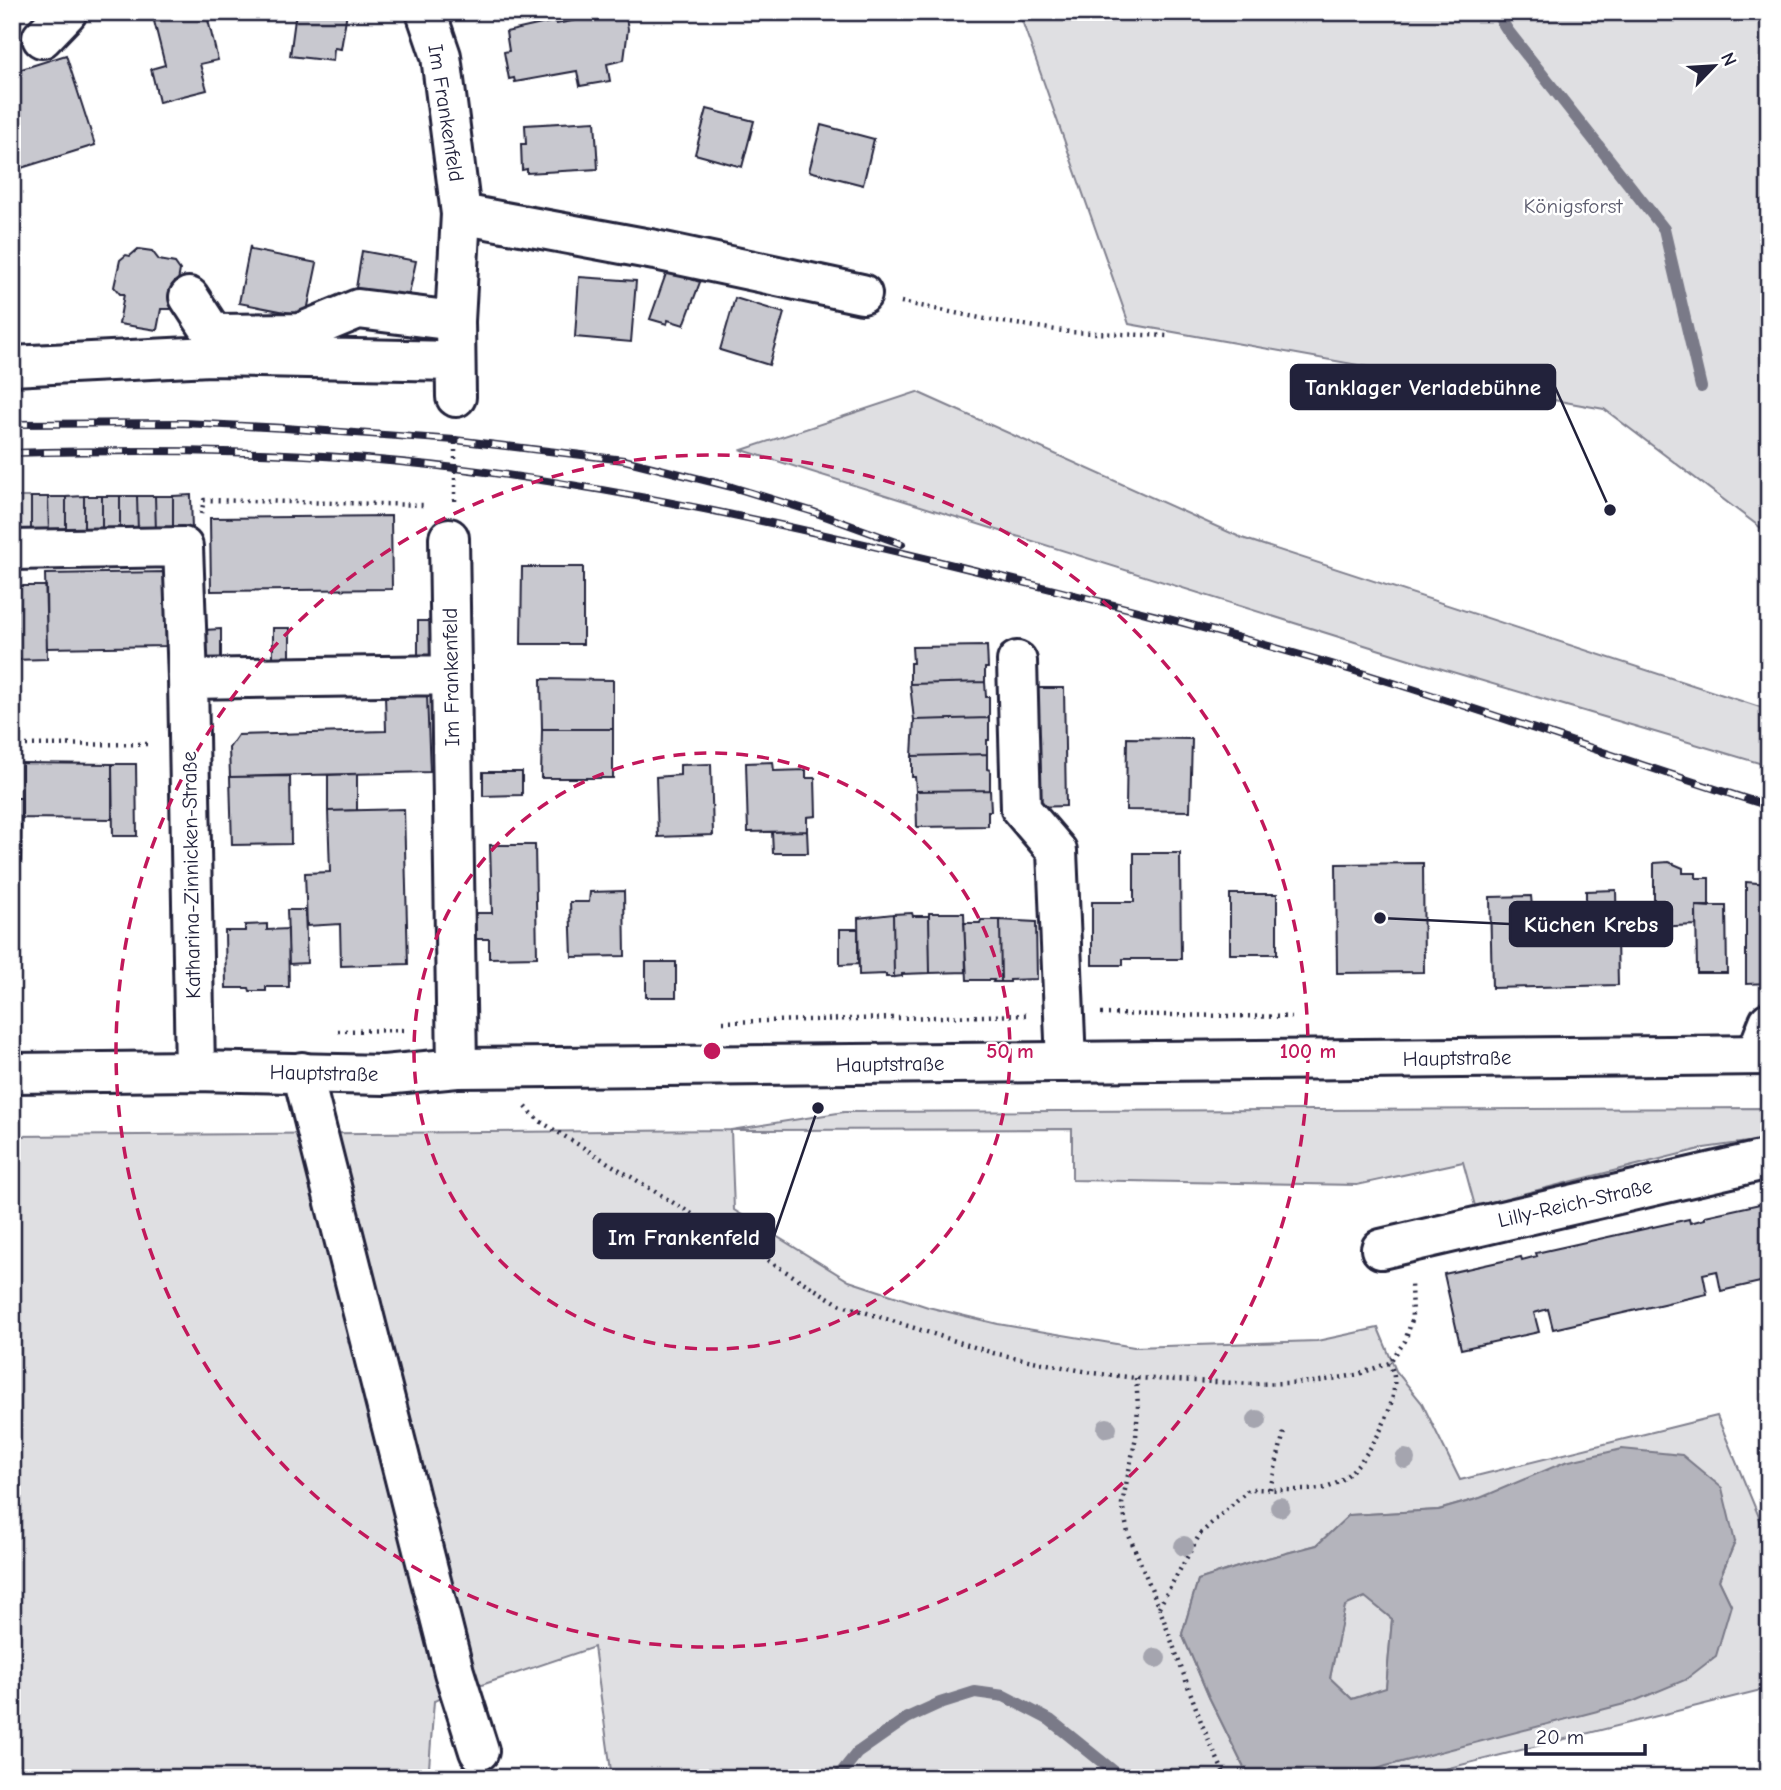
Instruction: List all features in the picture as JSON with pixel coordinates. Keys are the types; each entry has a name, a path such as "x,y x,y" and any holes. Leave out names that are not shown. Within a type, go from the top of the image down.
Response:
{"street":[{"name":"Im Frankenfeld","path":"426,12 441,56 461,214 454,321 455,379"},
{"path":"461,214 655,250 862,294"},
{"path":"189,297 213,334 300,333 358,309 454,321"},
{"path":"12,366 210,356 455,379"},
{"name":"Im Frankenfeld","path":"449,538 450,675 473,1068"},
{"path":"12,550 183,547"},
{"name":"Katharina-Zinnicken-Straße","path":"183,547 190,744 195,1071"},
{"path":"1017,661 1021,809 1057,850 1066,1062"},
{"path":"188,680 450,675"},
{"name":"Hauptstraße","path":"12,1073 195,1071 384,1075 473,1068 1066,1062 1765,1044"},
{"path":"302,1072 454,1672 479,1751"},
{"name":"Lilly-Reich-Straße","path":"1393,1246 1769,1159"}],"path":[{"path":"862,294 990,320 1070,332 1169,336"},
{"path":"449,538 455,504 455,379"},
{"path":"183,547 197,536 204,500 427,505"},
{"path":"12,745 190,744"},
{"path":"473,1068 538,1120 839,1304 993,1353 1136,1378 1254,1384 1314,1382 1356,1375 1389,1363 1405,1341 1412,1320 1413,1298 1393,1246"},
{"path":"1158,1606 1200,1534 1249,1489 1326,1488 1349,1476 1373,1444 1387,1414 1394,1377 1389,1363"},
{"path":"1136,1378 1136,1437 1122,1504 1128,1533 1203,1727 1226,1778"},
{"path":"1270,1489 1284,1432"}],"green space":[{"name":"Königsforst","path":"1019,12 1769,12 1769,534 1604,409 1129,324"},
{"path":"917,392 1242,538 1769,710 1769,766 1422,663 742,450"},
{"path":"12,497 31,497 31,533 12,533"},
{"path":"1769,1108 1769,1139 1704,1148 1475,1206 1463,1162 1357,1185 1072,1180 1072,1129 731,1130 844,1112"},
{"path":"731,1130 734,1210 849,1281 928,1307 998,1324 1134,1347 1317,1341 1378,1328 1396,1371 1422,1403 1460,1480 1717,1416 1769,1541 1769,1688 1409,1778 1350,1778 1563,1718 1731,1605 1719,1580 1735,1542 1480,1498 1438,1510 1350,1515 1317,1545 1198,1580 1182,1634 1249,1778 612,1778 594,1647 434,1701 429,1768 432,1778 12,1778 12,1136"},
{"path":"1366,1597 1392,1619 1386,1689 1352,1699 1330,1678 1345,1605"}],"shaded area":[{"path":"1622,1449 1682,1455 1722,1488 1735,1542 1719,1580 1731,1605 1716,1656 1685,1680 1632,1702 1386,1766 1350,1778 1249,1778 1182,1634 1198,1580 1317,1545 1349,1515 1439,1510 1480,1498 1565,1462","holes":["1365,1597 1392,1619 1386,1688 1352,1699 1330,1678 1345,1606"]}],"building":[{"path":"189,12 206,12 218,60 200,64 207,90 159,102 151,69 165,65 154,21"},
{"path":"296,12 347,12 341,49 334,48 333,61 290,56"},
{"path":"575,12 598,12 598,16 625,12 628,29 624,60 607,64 610,81 580,86 577,71 515,82 514,78 509,79 504,52 509,51 506,32 555,21 556,24 577,20"},
{"path":"66,55 95,145 12,171 12,72"},
{"path":"707,109 754,121 742,167 695,154"},
{"path":"595,121 598,169 527,173 527,169 522,170 521,144 526,144 525,125"},
{"path":"821,125 874,139 863,185 809,171"},
{"path":"250,246 251,250 317,263 306,316 239,303"},
{"path":"138,249 152,251 159,260 175,263 180,270 173,309 161,309 157,330 119,324 124,294 120,294 114,287 120,260"},
{"path":"362,251 416,261 408,299 356,288"},
{"path":"667,271 700,282 684,325 668,320 667,324 650,319"},
{"path":"579,277 636,281 631,342 575,337"},
{"path":"735,298 784,313 769,365 720,350"},
{"path":"191,495 192,531 173,531 173,496"},
{"path":"84,496 84,532 66,533 66,497"},
{"path":"84,496 102,496 102,532 84,532"},
{"path":"102,496 120,496 120,532 102,532"},
{"path":"120,496 137,496 138,532 120,532"},
{"path":"137,496 155,496 156,532 138,532"},
{"path":"155,496 173,496 173,531 156,532"},
{"path":"31,497 48,497 49,533 31,533"},
{"path":"48,497 66,497 66,533 49,533"},
{"path":"391,516 392,589 211,591 210,518"},
{"path":"522,567 583,567 583,644 521,644"},
{"path":"165,572 166,646 47,648 45,574"},
{"path":"12,586 46,586 47,659 12,660"},
{"path":"418,621 435,621 436,662 418,662"},
{"path":"273,628 290,628 290,664 273,664"},
{"path":"221,629 221,665 203,665 203,630"},
{"path":"987,646 988,668 985,668 985,682 910,684 912,647"},
{"path":"541,679 613,680 613,729 542,729"},
{"path":"985,682 986,697 989,697 989,718 914,720 910,684"},
{"path":"1032,688 1064,688 1066,806 1034,807"},
{"path":"385,695 427,695 430,772 230,777 229,748 238,735 386,731"},
{"path":"989,718 987,754 912,756 914,720"},
{"path":"542,729 613,729 613,778 541,778"},
{"path":"1127,738 1192,739 1190,811 1126,810"},
{"path":"987,754 990,790 916,791 915,777 912,777 912,756"},
{"path":"773,762 774,771 806,770 806,778 815,778 816,816 807,817 807,831 748,832 746,763"},
{"path":"22,763 112,764 112,819 22,818"},
{"path":"112,764 136,764 137,836 113,836"},
{"path":"711,764 713,835 658,837 656,777 680,775 680,765"},
{"path":"483,772 522,772 522,795 483,796"},
{"path":"357,774 357,810 328,811 328,775"},
{"path":"290,776 291,844 232,845 230,777"},
{"path":"990,790 991,811 988,811 988,826 917,827 916,791"},
{"path":"12,798 22,798 21,861 12,861"},
{"path":"404,809 408,964 341,966 340,924 307,926 305,873 330,872 328,811"},
{"path":"807,831 808,853 773,853 772,832"},
{"path":"490,845 535,845 537,957 489,958 489,939 476,939 475,913 492,913"},
{"path":"1134,853 1180,853 1181,959 1123,959 1123,965 1092,965 1092,902 1134,902"},
{"path":"1669,862 1683,868 1683,873 1696,873 1696,878 1709,878 1709,907 1696,906 1696,925 1654,927 1654,863"},
{"path":"1423,863 1424,972 1337,973 1336,864"},
{"path":"1746,882 1769,884 1769,983 1746,984"},
{"path":"1616,890 1618,985 1492,988 1490,897 1531,896 1532,907 1586,906 1586,891"},
{"path":"624,891 625,956 572,957 570,902 589,902 590,892"},
{"path":"1230,894 1277,894 1277,954 1230,954"},
{"path":"1696,906 1726,906 1727,973 1697,973"},
{"path":"287,910 305,910 307,963 289,964"},
{"path":"912,913 913,916 929,916 930,973 894,977 893,914"},
{"path":"929,913 964,913 966,972 930,973"},
{"path":"893,914 894,977 886,977 886,974 859,975 858,918"},
{"path":"981,920 1000,920 1001,982 967,980 964,923 980,923"},
{"path":"1000,920 1036,922 1037,979 1001,982"},
{"path":"267,924 267,930 288,929 289,987 266,987 266,991 226,988 225,931 245,931 245,925"},
{"path":"840,929 858,929 858,964 840,965"},
{"path":"646,962 676,962 676,997 646,997"},
{"path":"1769,1202 1769,1280 1721,1291 1717,1271 1703,1274 1707,1294 1553,1329 1548,1309 1534,1313 1539,1332 1461,1349 1444,1274 1521,1257 1522,1260 1537,1256 1536,1253 1689,1219 1690,1223 1705,1219 1705,1216"}],"waterway":[{"path":"1496,12 1508,31 1664,229 1701,387"},
{"path":"837,1778 857,1753 907,1718 940,1703 975,1692 1004,1696 1050,1720 1122,1778"}],"railway":[{"path":"12,424 184,423 284,428 455,440 624,460 732,487 811,511 902,544"},
{"path":"12,453 178,451 289,454 400,462 581,486 706,509 953,565 1255,642 1407,687 1769,806"}],"place":[{"name":"Tanklager Verladebühne","path":"1610,510"},
{"name":"Küchen Krebs","path":"1380,918"},
{"name":"Im Frankenfeld","path":"818,1108"}]}
